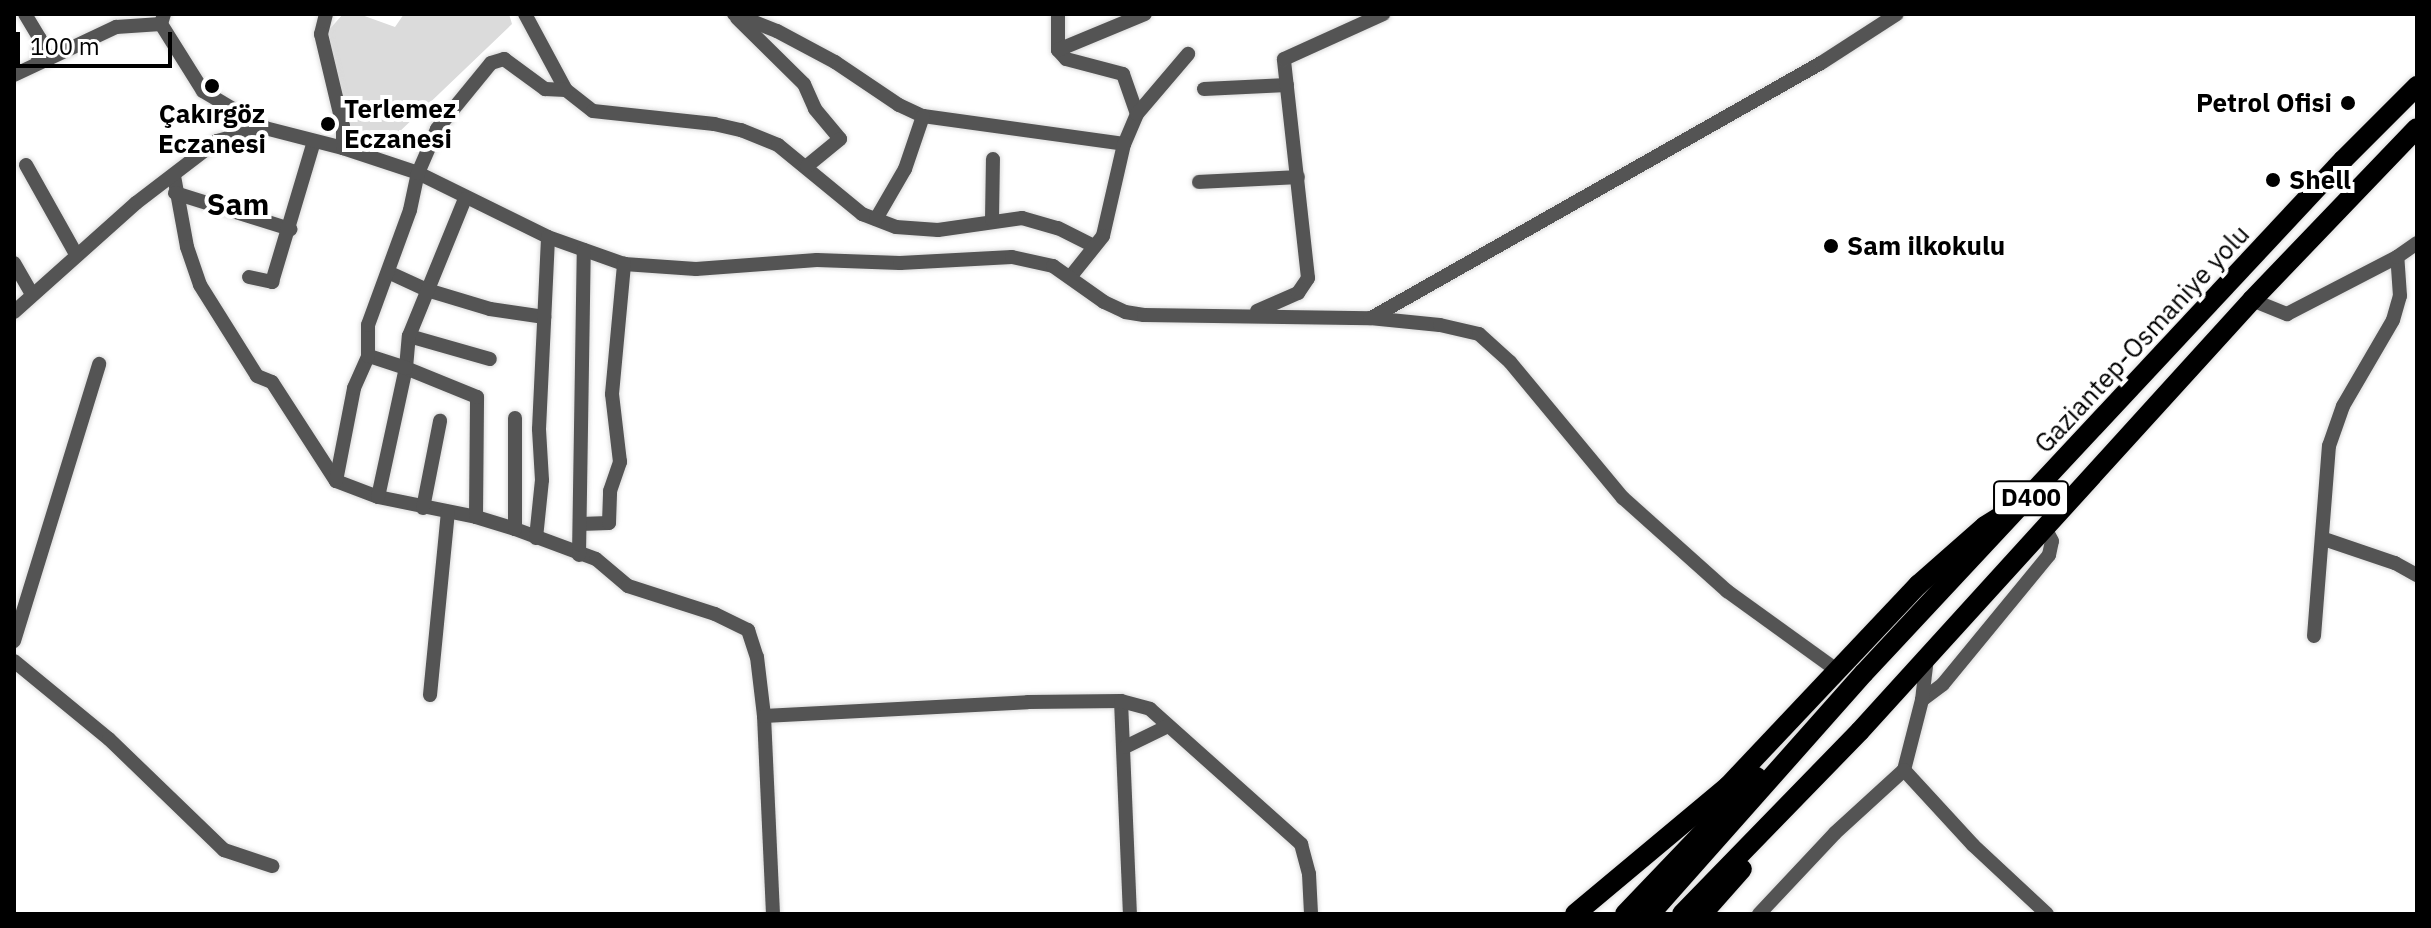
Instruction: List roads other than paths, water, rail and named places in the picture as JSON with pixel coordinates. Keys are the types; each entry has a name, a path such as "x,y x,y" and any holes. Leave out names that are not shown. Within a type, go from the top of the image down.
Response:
{"highway":[{"name":"Gaziantep-Osmaniye yolu","path":"1650,914 1828,715 2343,160 2417,86"},
{"name":"Gaziantep-Osmaniye yolu","path":"1682,914 1860,731 2252,300 2417,128"},
{"path":"1575,914 1728,786 1918,585 1985,526 2003,513 2024,505"},
{"name":"D400","path":"1625,914 1781,752 1828,715"},
{"name":"D400","path":"1702,914 1821,784 1860,731"}],"street":[{"path":"25,14 40,39 38,61"},
{"path":"326,14 321,34 343,126 343,148"},
{"path":"525,14 566,90 593,111 741,130 778,145 862,214 896,227 938,230 1022,218 1094,246"},
{"path":"734,14 804,84 815,109 840,139 807,166"},
{"path":"734,14 777,31 874,86 899,105 923,116 1124,144"},
{"path":"1058,14 1058,50 1066,59 1123,74 1137,114"},
{"path":"1058,50 1145,14"},
{"path":"1233,316 1270,308 1298,293 1308,278 1284,59 1383,14"},
{"path":"1370,318 1821,63 1897,14"},
{"path":"14,75 38,61 116,27 163,19 203,91 265,128 343,148 418,173 465,199 548,237 624,264 696,269 793,261 900,263 1012,257 1053,266 1104,302 1125,312 1370,318 1440,325 1479,334 1510,362 1623,498 1727,591 1838,671"},
{"path":"1071,276 1103,236 1124,144 1137,114 1188,54"},
{"path":"336,481 354,388 368,356 368,325 390,273 418,173 443,120 497,59 504,59 545,89 566,90"},
{"path":"1204,89 1287,85"},
{"path":"876,219 905,169 923,116"},
{"path":"14,312 76,254 217,141 265,128"},
{"path":"249,277 272,282 314,141"},
{"path":"992,220 993,159"},
{"path":"26,165 76,254"},
{"path":"174,176 187,247 200,285 257,376 272,382 336,481 378,497 476,517 515,529 596,559 628,586 715,614 748,630 757,657 764,716 773,914"},
{"path":"1199,182 1298,177"},
{"path":"175,193 290,229"},
{"path":"378,497 406,368 409,336 465,199"},
{"path":"536,538 542,480 539,429 548,237"},
{"path":"2252,300 2287,314 2397,257 2417,243"},
{"path":"579,555 584,250"},
{"path":"2314,636 2329,446 2343,406 2393,320 2400,296 2397,257"},
{"path":"14,263 31,293"},
{"path":"580,524 609,523 610,491 620,462 612,394 624,264"},
{"path":"390,273 427,290 505,313 544,317"},
{"path":"409,336 490,359"},
{"path":"368,356 477,397 476,517"},
{"path":"14,641 99,364"},
{"path":"515,418 515,529"},
{"path":"423,508 440,421"},
{"path":"430,695 448,512"},
{"path":"1922,700 1943,684 2049,555 2052,541 2045,528"},
{"path":"2324,539 2395,563 2417,575"},
{"path":"1759,914 1835,833 1904,770 1922,700 1927,658"},
{"path":"14,661 109,739 224,850 272,866"},
{"path":"764,716 1028,702 1121,701 1150,709 1301,844 1309,874 1311,914"},
{"path":"1121,701 1130,914"},
{"path":"1125,747 1168,726"},
{"path":"1904,770 1973,845 2047,914"}],"place":[{"name":"Çakırgöz Eczanesi","path":"212,86"},
{"name":"Petrol Ofisi","path":"2348,103"},
{"name":"Terlemez Eczanesi","path":"328,124"},
{"name":"Shell","path":"2273,180"},
{"name":"Sam ilkokulu","path":"1831,246"}],"district":[{"name":"Sam","path":"238,204"}]}
